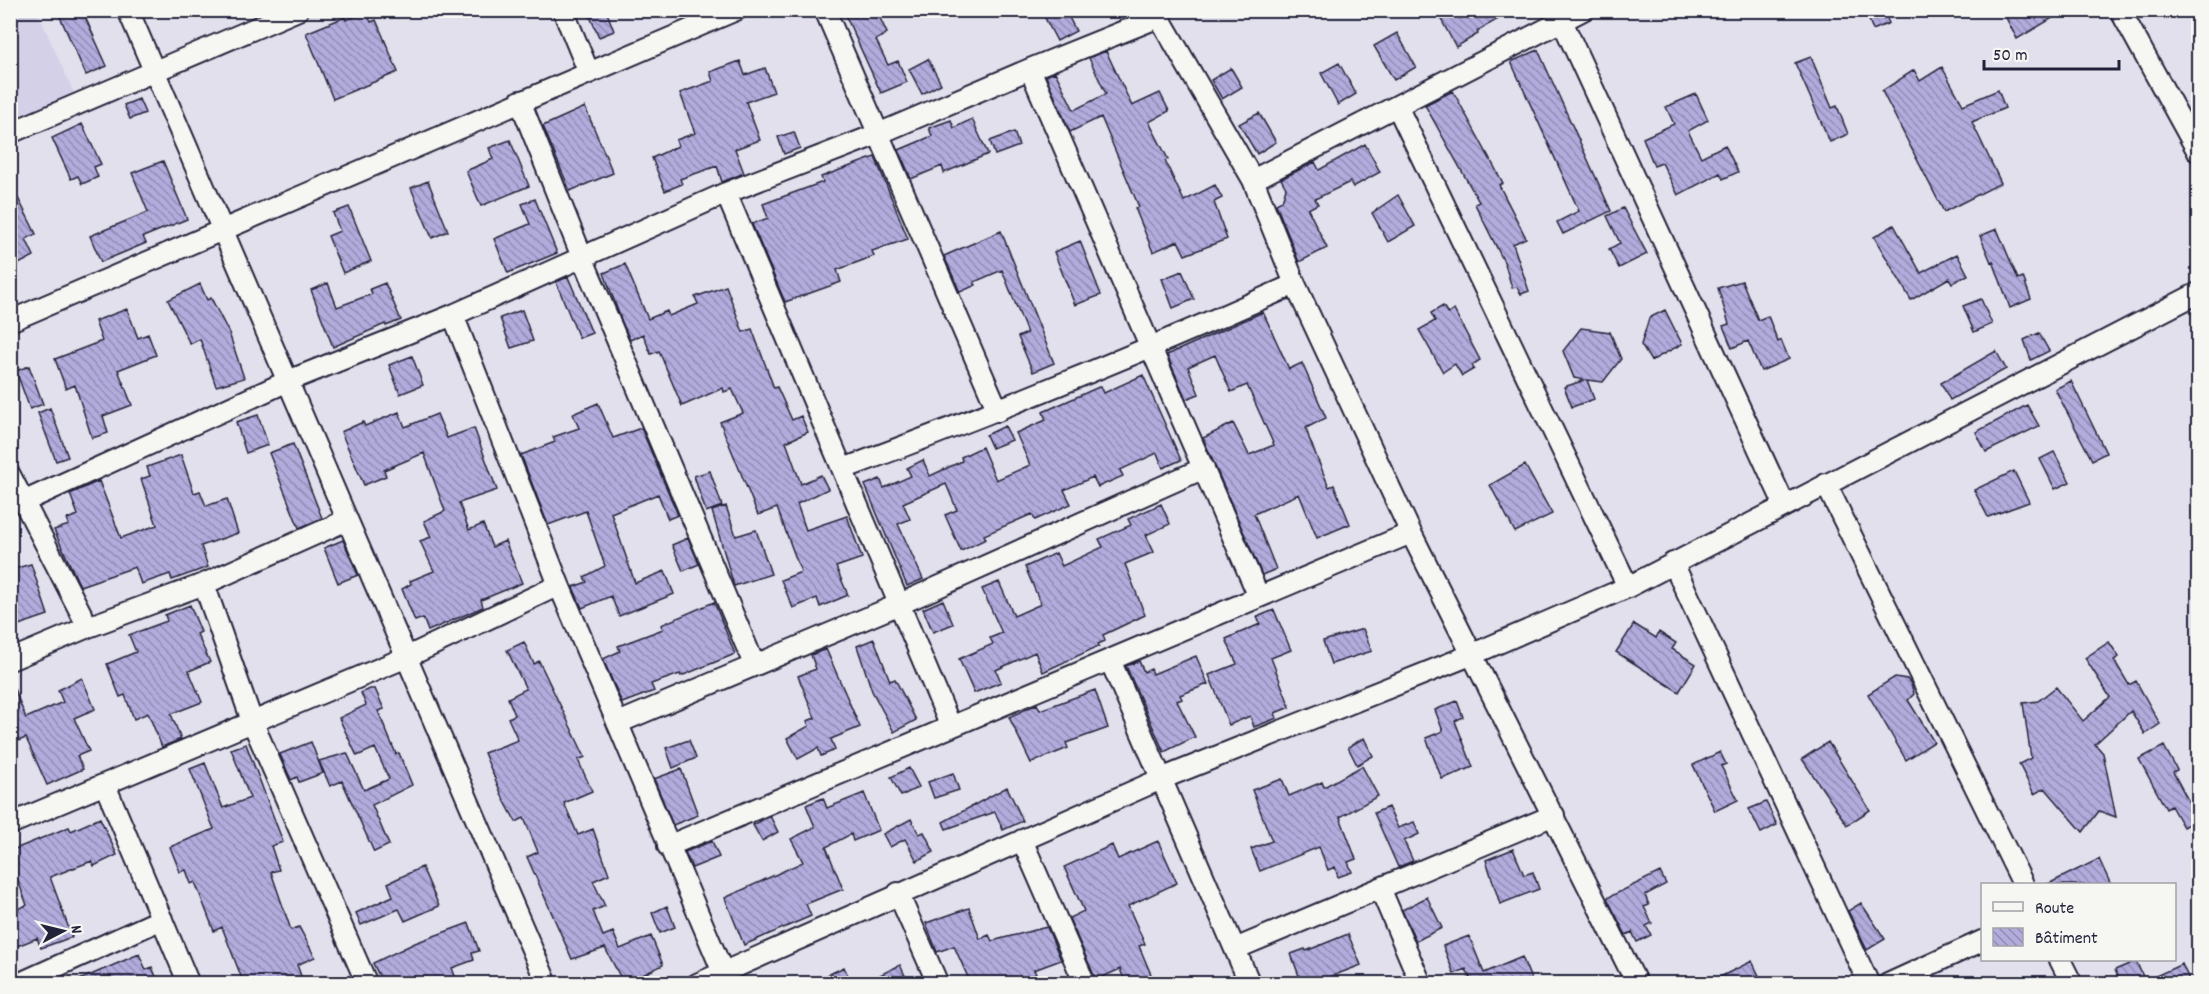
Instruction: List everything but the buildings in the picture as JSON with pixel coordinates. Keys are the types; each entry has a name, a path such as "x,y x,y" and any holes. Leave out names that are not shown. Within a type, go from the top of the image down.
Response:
{"street":[{"path":"128,10 547,984"},
{"path":"10,133 298,10"},
{"path":"563,10 590,73"},
{"path":"10,321 736,10"},
{"path":"825,10 998,411"},
{"path":"1253,180 1583,10"},
{"path":"2120,10 2199,152"},
{"path":"23,502 288,381 453,315 726,194 878,134 1157,14 1253,180 1295,284 1411,533 1637,984"},
{"path":"1562,21 1785,507"},
{"path":"1030,69 1259,597"},
{"path":"520,101 582,257 754,664"},
{"path":"1397,106 1628,587"},
{"path":"726,194 951,727"},
{"path":"843,470 998,411 1152,348 1295,284"},
{"path":"697,984 722,970 1161,779 1473,654 1628,587 2199,293"},
{"path":"453,315 559,585 722,970"},
{"path":"618,723 900,604 1204,468"},
{"path":"10,475 88,627"},
{"path":"1826,484 2022,883"},
{"path":"10,660 88,627 204,584 347,520"},
{"path":"668,846 1411,533"},
{"path":"1673,563 1869,984"},
{"path":"204,584 252,721 367,984"},
{"path":"10,824 406,657 559,585"},
{"path":"1110,660 1250,984"},
{"path":"105,785 189,984"},
{"path":"1235,949 1554,815"},
{"path":"1022,840 1085,984"},
{"path":"1380,888 1421,984"},
{"path":"898,893 938,984"},
{"path":"18,984 162,919"},
{"path":"1888,984 1981,942"},
{"path":"2060,961 2072,984"}],"shaded area":[{"path":"11,11 37,11 79,104 11,133"}]}
